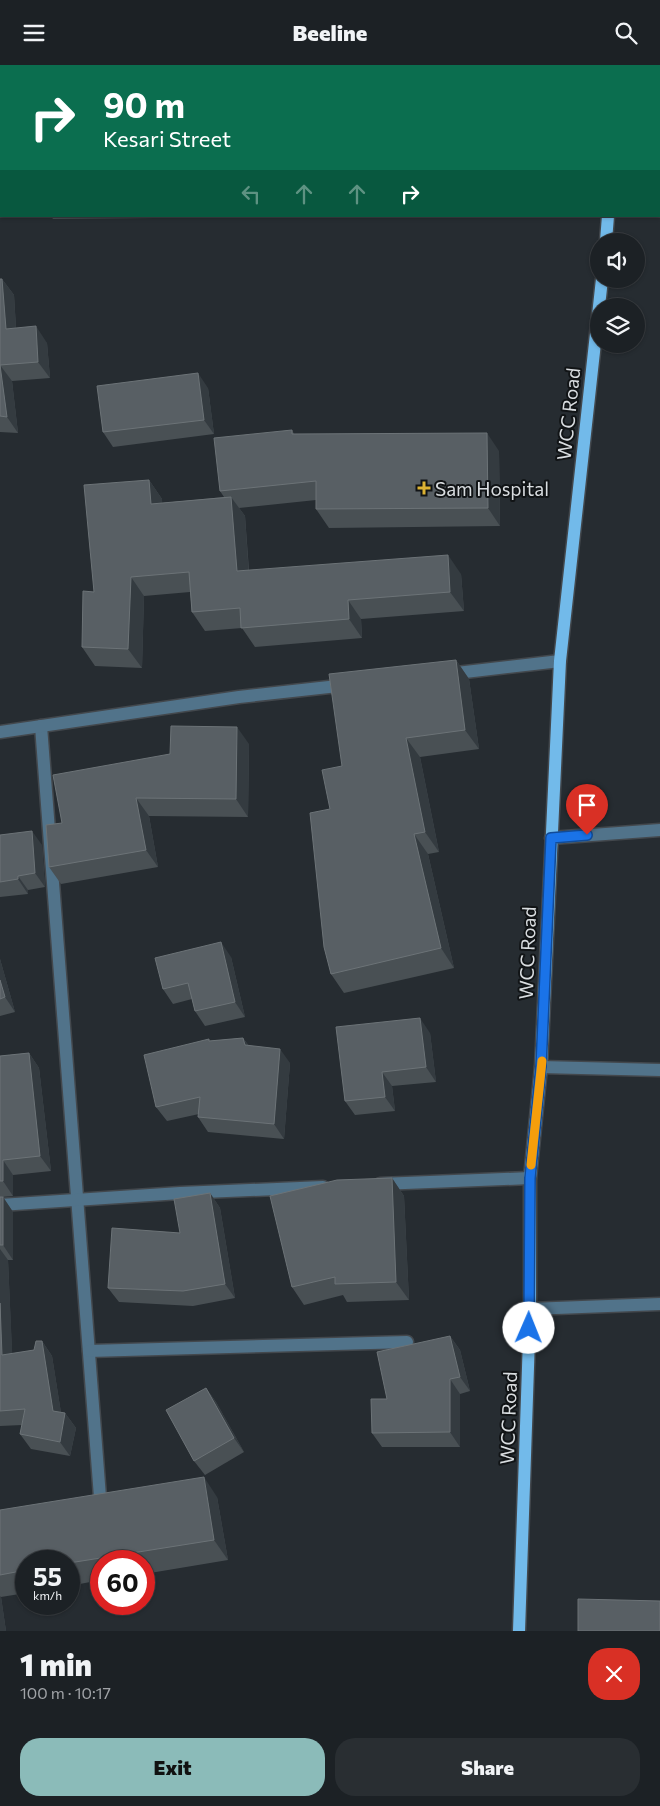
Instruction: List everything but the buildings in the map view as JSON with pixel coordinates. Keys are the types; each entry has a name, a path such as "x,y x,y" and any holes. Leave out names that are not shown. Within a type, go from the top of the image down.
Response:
{"main road":[{"path":"607,233 608,217"},
{"name":"WCC Road","path":"519,1631 530,1309 530,1178 541,1067 560,661 601,288"}],"street":[{"path":"434,675 560,661"},
{"path":"0,732 239,697 356,684"},
{"path":"41,726 100,1497"},
{"path":"551,838 660,830"},
{"path":"541,1067 660,1069"},
{"path":"365,1185 530,1178"},
{"path":"0,1205 180,1193 336,1186"},
{"path":"530,1309 660,1304"},
{"path":"89,1351 407,1342"}],"slow traffic":[{"path":"531,1165 542,1061"}],"place":[{"name":"Sam Hospital","path":"424,488"}],"route":[{"path":"529,1328 530,1178 541,1067 551,838 587,835"}]}
